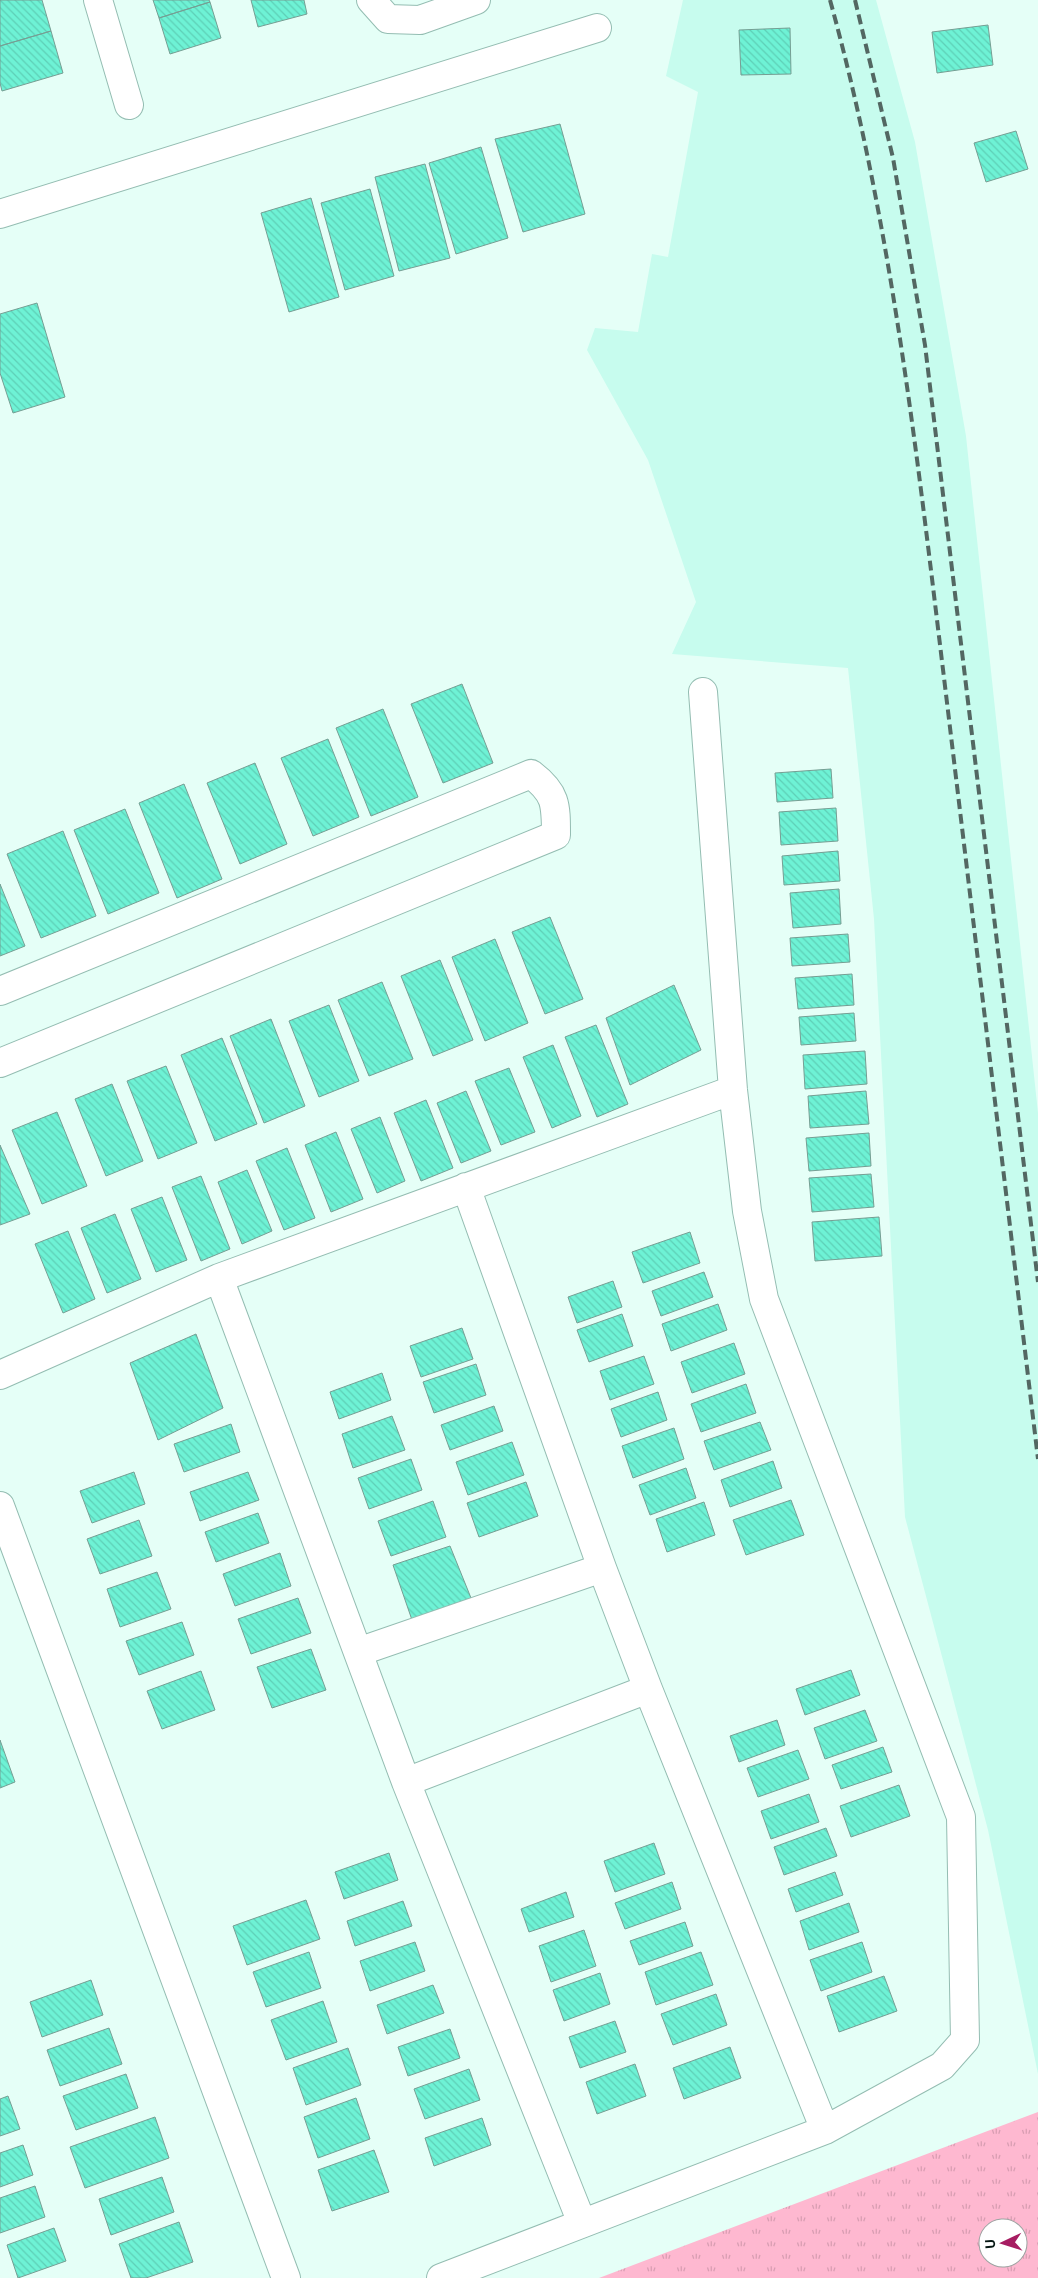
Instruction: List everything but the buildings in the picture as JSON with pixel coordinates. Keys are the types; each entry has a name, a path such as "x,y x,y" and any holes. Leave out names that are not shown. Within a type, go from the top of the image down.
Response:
{"street":[{"path":"98,0 129,105"},
{"path":"371,0 388,19 420,20 476,0"},
{"path":"0,214 597,28"},
{"path":"441,2278 825,2130 942,2066 965,2040 961,1818 764,1299 748,1212 733,1090 703,692"},
{"path":"0,991 531,774 546,785 554,798 556,834 0,1063"},
{"path":"0,1375 218,1278 733,1090"},
{"path":"466,1187 602,1568 648,1689 825,2130"},
{"path":"218,1278 406,1782 582,2223"},
{"path":"0,1506 286,2278"},
{"path":"358,1652 602,1568"},
{"path":"406,1782 648,1689"}],"shaded area":[{"path":"683,0 876,0 915,142 966,436 1038,1113 1038,2074 988,1830 905,1517 874,919 848,668 672,654 696,602 648,460 587,350 595,328 638,332 652,254 668,257 698,92 666,76"}],"green space":[{"path":"1038,2112 1038,2278 599,2278"}],"railway":[{"path":"830,0 852,84 870,169 886,255 913,427 1038,1459"},
{"path":"855,0 893,158 925,345 1038,1282"}]}
